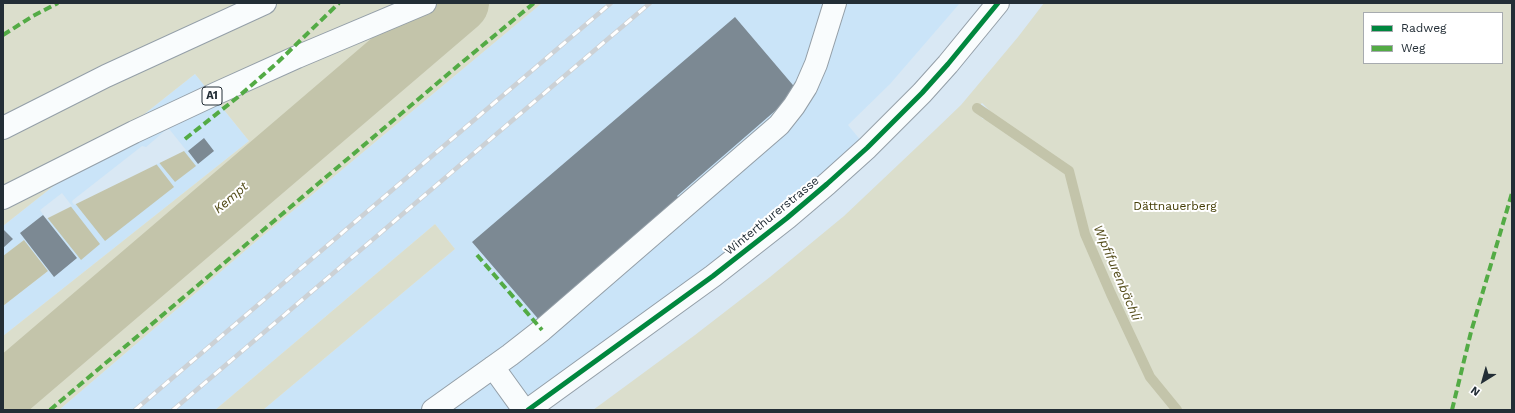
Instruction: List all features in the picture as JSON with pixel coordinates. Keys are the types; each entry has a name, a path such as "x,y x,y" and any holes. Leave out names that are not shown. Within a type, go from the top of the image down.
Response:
{"main road":[{"path":"3,128 188,37 266,3"},
{"name":"A1","path":"3,198 134,132 215,94 304,54 425,3"},
{"path":"433,410 494,367 542,330 779,125 794,106 806,87 816,64 835,3"},
{"name":"Winterthurerstrasse","path":"528,410 708,280 787,218 827,184 867,148 922,93 968,41 998,3"},
{"path":"494,367 524,410"}],"shaded area":[{"path":"542,3 960,3 890,84 848,125 867,148 528,410 263,410 455,249 435,224 215,410 59,410 253,244"},
{"path":"195,74 249,141 3,336 3,306 48,271 24,240 3,256 3,226"},
{"path":"168,131 196,166 175,182 147,148"},
{"path":"144,148 174,187 105,241 74,202"},
{"path":"62,195 100,244 81,260 42,211"},
{"path":"24,240 48,271 3,306 3,256"}],"green space":[{"path":"3,3 542,3 253,244 59,410 3,410 3,336 249,141 195,74 3,226"},
{"name":"Dättnauerberg","path":"1044,3 1512,3 1512,410 593,410 695,335 770,277 844,216 961,105 1018,37","holes":["982,103 991,112 983,119 975,110"]},
{"path":"435,224 455,249 263,410 215,410"}],"pier":[{"path":"167,129 170,130 186,150 74,205 72,202 73,200 142,146 146,147"},
{"path":"62,193 72,206 46,219 40,210"}],"building":[{"path":"735,17 798,91 677,196 681,200 540,321 472,242"},
{"path":"204,138 214,151 198,164 188,151"},
{"path":"43,215 77,258 54,277 20,233"},
{"path":"3,229 13,239 3,248"}],"waterway":[{"name":"Kempt","path":"3,393 459,3"},
{"name":"Wipfifurenbächli","path":"977,108 1069,171 1085,234 1111,294 1150,377 1177,410"}],"railway":[{"path":"135,410 611,3"},
{"path":"173,410 650,3"}],"marked path":[{"path":"3,35 33,16 58,3"},
{"path":"185,139 238,97 277,63 339,3"},
{"path":"50,410 534,3"},
{"path":"1452,410 1471,332 1512,193"},
{"path":"477,255 542,330"}],"cycle path":[{"path":"528,410 713,276 787,218 827,184 867,148 922,93 998,3"}]}
